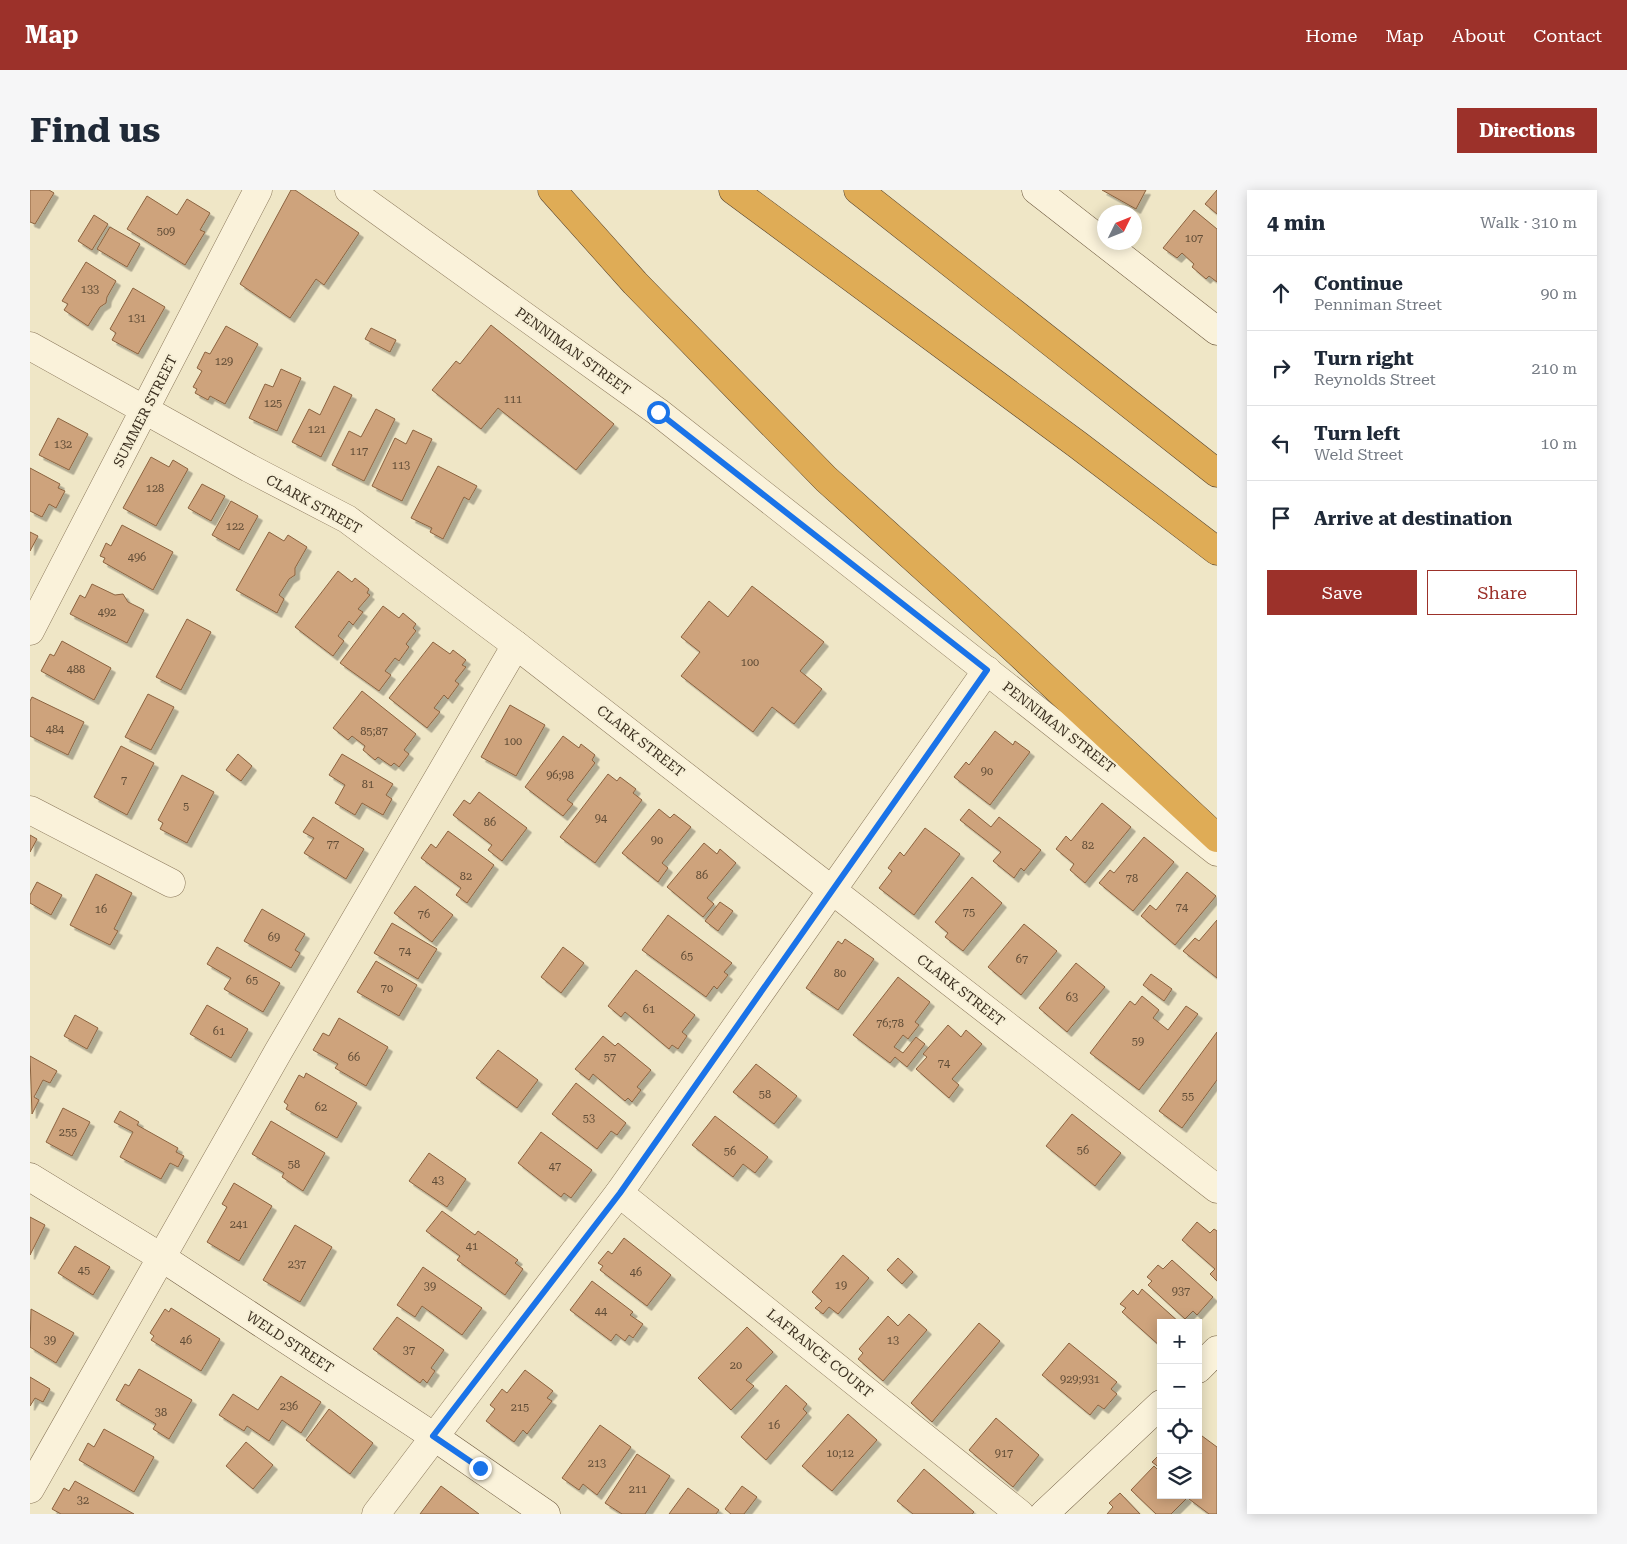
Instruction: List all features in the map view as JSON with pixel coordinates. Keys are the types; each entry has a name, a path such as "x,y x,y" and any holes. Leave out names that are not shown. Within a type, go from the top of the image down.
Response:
{"highway":[{"path":"552,190 635,283 826,479 1010,645 1217,838"},
{"path":"733,190 1217,551"},
{"path":"858,190 1217,473"}],"street":[{"name":"SUMMER STREET","path":"30,631 258,190"},
{"name":"PENNIMAN STREET","path":"349,190 658,412 1217,852"},
{"path":"1036,190 1217,330"},
{"name":"CLARK STREET","path":"30,346 145,411 347,519 516,645 1217,1189"},
{"path":"30,1489 161,1257 516,645"},
{"path":"376,1514 433,1436 620,1193 987,670"},
{"path":"30,810 171,883"},
{"name":"WELD STREET","path":"30,1177 161,1257 433,1436 546,1514"},
{"name":"LAFRANCE COURT","path":"620,1193 1020,1514"},
{"path":"1202,1365 1217,1350"},
{"path":"1044,1514 1157,1408"}],"building":[{"path":"30,190 49,190 54,193 35,224 30,222"},
{"path":"291,190 295,190 359,233 324,285 316,279 290,318 240,284"},
{"path":"1102,190 1146,190 1138,205 1129,205"},
{"path":"1217,190 1217,214 1205,204"},
{"path":"147,196 177,215 187,199 210,213 200,230 205,232 185,265 127,229"},
{"path":"1194,210 1217,229 1217,282 1209,276 1206,279 1192,267 1194,264 1182,253 1177,258 1163,248"},
{"path":"94,215 108,224 92,250 78,241"},
{"path":"110,227 140,244 127,267 97,249"},
{"path":"86,262 116,281 107,297 106,303 100,307 88,326 64,310 68,304 62,301"},
{"path":"133,288 165,307 138,354 112,340 116,333 110,329"},
{"path":"491,325 614,424 576,470 498,408 481,429 432,390 456,361 460,364"},
{"path":"226,326 258,344 225,404 210,396 208,400 195,393 197,389 193,387 202,371 197,368 205,352 210,354"},
{"path":"371,328 396,340 390,352 365,339"},
{"path":"281,369 301,378 277,431 249,418 265,384 273,387"},
{"path":"334,386 352,395 321,457 292,442 309,409 320,415"},
{"path":"376,409 395,419 364,481 332,465 349,431 361,437"},
{"path":"58,418 88,434 69,470 39,455"},
{"path":"413,430 432,439 402,501 372,486 395,438 406,444"},
{"path":"151,457 169,467 173,460 188,469 156,526 123,508"},
{"path":"438,466 477,486 469,500 464,497 443,539 430,532 432,528 411,518"},
{"path":"30,468 60,484 58,488 65,491 56,508 49,504 42,517 30,511"},
{"path":"202,484 225,496 211,521 188,508"},
{"path":"231,501 258,516 239,550 212,535"},
{"path":"122,525 173,552 153,590 103,562 105,558 100,556 106,543 111,546"},
{"path":"30,532 38,536 30,551"},
{"path":"269,532 284,541 288,535 307,547 295,568 295,575 289,579 279,595 284,599 277,613 236,590"},
{"path":"338,571 352,582 355,578 369,589 367,593 370,595 358,609 363,612 353,625 349,621 338,636 344,641 333,656 295,627"},
{"path":"92,584 115,595 123,594 128,602 144,610 127,643 70,614 80,595 85,598"},
{"path":"752,586 824,642 800,671 822,689 794,724 772,707 753,732 681,676 700,652 681,637 709,601 728,617"},
{"path":"383,606 399,618 403,613 416,624 413,628 416,631 406,644 409,647 399,661 395,658 385,671 391,675 379,691 340,663"},
{"path":"187,619 211,632 181,690 156,677"},
{"path":"62,641 111,668 94,700 41,671 50,654 54,656"},
{"path":"433,642 450,654 453,650 466,660 462,665 466,667 455,681 459,684 448,699 444,695 434,708 440,712 427,728 389,698"},
{"path":"362,691 416,734 404,750 409,754 399,767 394,763 391,766 378,757 375,760 363,750 365,746 352,736 348,740 333,728"},
{"path":"148,694 174,707 151,750 125,737"},
{"path":"32,697 84,722 68,755 30,736 30,701"},
{"path":"510,705 545,725 516,776 481,757"},
{"path":"995,731 1013,745 1015,741 1030,752 990,805 954,777 966,762 969,765"},
{"path":"563,736 579,748 581,744 595,755 592,760 595,763 567,800 573,804 563,816 525,787"},
{"path":"121,746 154,763 127,815 94,797"},
{"path":"238,754 252,766 241,781 226,770"},
{"path":"342,754 393,784 386,795 392,799 383,815 362,803 355,815 335,803 345,785 329,775"},
{"path":"608,774 617,781 620,777 636,789 633,793 642,800 595,863 560,837"},
{"path":"182,775 214,792 187,843 160,829 163,823 158,820"},
{"path":"479,792 527,828 502,861 488,850 492,845 453,815 464,800 470,804"},
{"path":"1102,803 1131,827 1085,883 1070,870 1074,864 1056,849 1066,836 1071,841"},
{"path":"659,809 670,818 674,814 691,827 662,863 668,868 658,882 622,853"},
{"path":"969,809 991,827 999,817 1041,850 1024,871 1021,868 1014,878 993,861 1001,852 960,820"},
{"path":"313,817 364,849 346,879 304,853 314,838 303,832"},
{"path":"925,828 960,854 914,915 879,888 892,871 888,868 900,852 904,856"},
{"path":"448,831 494,865 467,903 456,895 461,888 421,858 431,844 436,848"},
{"path":"30,835 37,839 30,852"},
{"path":"1144,837 1174,862 1133,911 1099,883 1110,870 1114,873"},
{"path":"704,843 717,854 720,849 736,863 707,898 714,904 703,917 667,887"},
{"path":"1187,872 1216,896 1175,945 1141,916 1150,905 1156,910"},
{"path":"96,874 132,893 114,929 118,931 110,945 70,925"},
{"path":"972,877 1002,903 963,951 945,937 948,933 935,922"},
{"path":"37,882 62,895 51,915 30,903 30,895"},
{"path":"415,886 453,915 432,942 394,913"},
{"path":"720,902 733,911 718,931 705,921"},
{"path":"262,909 305,934 295,950 300,953 291,968 244,941"},
{"path":"668,915 732,963 724,972 728,975 717,989 714,986 706,997 642,950"},
{"path":"1217,920 1217,978 1183,951 1195,938 1199,941"},
{"path":"392,923 437,949 418,979 374,953"},
{"path":"1024,924 1057,951 1021,995 988,967"},
{"path":"845,939 874,959 838,1010 806,988 838,941 842,944"},
{"path":"217,947 280,983 263,1012 224,989 231,978 207,964"},
{"path":"563,947 584,963 561,993 541,977"},
{"path":"376,961 417,985 399,1016 357,992"},
{"path":"1076,963 1105,987 1067,1032 1039,1008"},
{"path":"636,970 695,1015 682,1032 687,1036 678,1049 672,1045 669,1049 625,1012 621,1017 608,1006"},
{"path":"1151,974 1172,989 1164,1001 1143,985"},
{"path":"898,977 930,1002 915,1022 919,1025 908,1039 903,1035 894,1047 903,1053 916,1037 925,1044 907,1067 895,1057 890,1063 853,1035"},
{"path":"1142,996 1159,1010 1153,1018 1168,1030 1186,1006 1198,1014 1139,1090 1090,1053 1130,1001 1135,1005"},
{"path":"207,1005 248,1029 231,1058 190,1034"},
{"path":"75,1015 98,1028 87,1049 64,1036"},
{"path":"339,1018 388,1047 366,1086 335,1068 338,1064 313,1050 323,1033 329,1036"},
{"path":"948,1025 961,1037 966,1030 982,1044 952,1079 959,1085 949,1098 916,1069 927,1057 923,1054"},
{"path":"1217,1032 1217,1080 1182,1128 1159,1111"},
{"path":"603,1036 615,1046 618,1043 651,1070 637,1087 641,1090 632,1102 628,1098 625,1101 593,1074 589,1080 575,1069"},
{"path":"498,1050 538,1080 517,1108 476,1078"},
{"path":"30,1056 57,1071 50,1083 43,1080 34,1097 39,1100 32,1114"},
{"path":"756,1064 797,1096 774,1124 733,1092"},
{"path":"306,1073 357,1103 337,1138 286,1109 288,1105 284,1102 299,1075 304,1078"},
{"path":"576,1083 626,1123 617,1135 611,1131 597,1149 552,1114"},
{"path":"63,1108 90,1122 72,1156 46,1142"},
{"path":"120,1111 139,1122 137,1125 178,1148 176,1152 184,1156 178,1167 170,1163 161,1179 120,1157 133,1132 114,1122"},
{"path":"1072,1114 1121,1153 1095,1186 1046,1146"},
{"path":"715,1116 768,1157 755,1173 743,1164 733,1177 692,1145"},
{"path":"271,1121 325,1153 303,1191 282,1177 284,1173 252,1154"},
{"path":"541,1132 592,1170 571,1198 564,1193 561,1197 518,1163"},
{"path":"429,1153 466,1179 447,1207 409,1181"},
{"path":"234,1183 272,1206 239,1261 207,1242 227,1207 222,1204"},
{"path":"442,1211 475,1235 478,1231 518,1260 515,1263 523,1269 505,1295 457,1260 460,1256 426,1231"},
{"path":"30,1217 45,1225 30,1255"},
{"path":"1197,1222 1210,1233 1214,1229 1217,1231 1217,1281 1210,1274 1215,1269 1182,1240"},
{"path":"295,1225 332,1247 300,1302 263,1280"},
{"path":"624,1238 671,1275 647,1306 600,1270 603,1266 598,1263 608,1251 612,1254"},
{"path":"75,1246 110,1267 93,1295 58,1273"},
{"path":"843,1255 869,1278 838,1314 829,1307 823,1314 815,1308 822,1301 812,1292"},
{"path":"898,1258 913,1272 902,1284 887,1270"},
{"path":"1172,1260 1213,1297 1197,1315 1193,1311 1185,1319 1148,1285 1152,1281 1147,1277 1158,1265 1163,1269"},
{"path":"423,1267 482,1308 462,1335 422,1306 415,1317 397,1305"},
{"path":"592,1281 633,1312 630,1315 643,1324 633,1338 629,1335 625,1341 616,1334 611,1341 570,1310"},
{"path":"1142,1289 1176,1319 1157,1319 1157,1343 1122,1312 1126,1308 1120,1304 1133,1290 1138,1295"},
{"path":"171,1308 220,1339 201,1371 151,1340 154,1336 150,1333 165,1309 169,1312"},
{"path":"31,1309 74,1333 56,1363 30,1347"},
{"path":"909,1314 927,1330 883,1381 858,1359 863,1353 859,1349 888,1316 898,1326"},
{"path":"397,1317 444,1350 431,1368 435,1371 427,1383 423,1379 420,1383 373,1349"},
{"path":"979,1323 1000,1341 932,1422 911,1403"},
{"path":"747,1327 773,1352 746,1380 754,1386 731,1410 698,1378"},
{"path":"1069,1343 1117,1382 1111,1389 1117,1394 1104,1409 1098,1405 1090,1415 1042,1375"},
{"path":"139,1369 192,1400 169,1439 153,1429 156,1424 116,1400 125,1384 129,1386"},
{"path":"525,1370 553,1391 547,1398 552,1401 527,1434 523,1430 514,1442 486,1421 495,1409 490,1405 502,1389 507,1393"},
{"path":"281,1376 321,1402 301,1433 282,1420 269,1441 247,1426 244,1431 219,1415 233,1394 258,1410"},
{"path":"30,1377 50,1389 43,1402 35,1398 30,1406"},
{"path":"786,1385 807,1404 803,1409 807,1413 766,1460 741,1437"},
{"path":"329,1409 373,1443 350,1474 306,1440"},
{"path":"848,1414 877,1440 832,1491 802,1466"},
{"path":"996,1418 1039,1455 1013,1487 969,1450"},
{"path":"600,1425 631,1447 597,1495 583,1484 579,1490 562,1478"},
{"path":"104,1429 154,1457 134,1492 79,1460 88,1443 94,1447"},
{"path":"1202,1436 1217,1447 1217,1514 1209,1514 1189,1499 1202,1499"},
{"path":"246,1442 273,1465 253,1489 226,1466"},
{"path":"637,1454 670,1476 645,1514 622,1514 605,1503"},
{"path":"1157,1457 1157,1466 1152,1462"},
{"path":"1154,1466 1157,1469 1157,1499 1186,1499 1171,1514 1156,1514 1131,1490"},
{"path":"924,1469 974,1512 972,1514 913,1514 897,1501"},
{"path":"75,1481 134,1514 61,1514 52,1509 64,1488 69,1491"},
{"path":"441,1486 479,1514 420,1514"},
{"path":"742,1486 757,1497 744,1514 731,1514 725,1509"},
{"path":"688,1488 719,1510 716,1514 669,1514"},
{"path":"1120,1493 1140,1514 1107,1514 1113,1507 1109,1503"}],"route":[{"path":"480,1468 433,1436 620,1193 987,670 658,412"}]}
